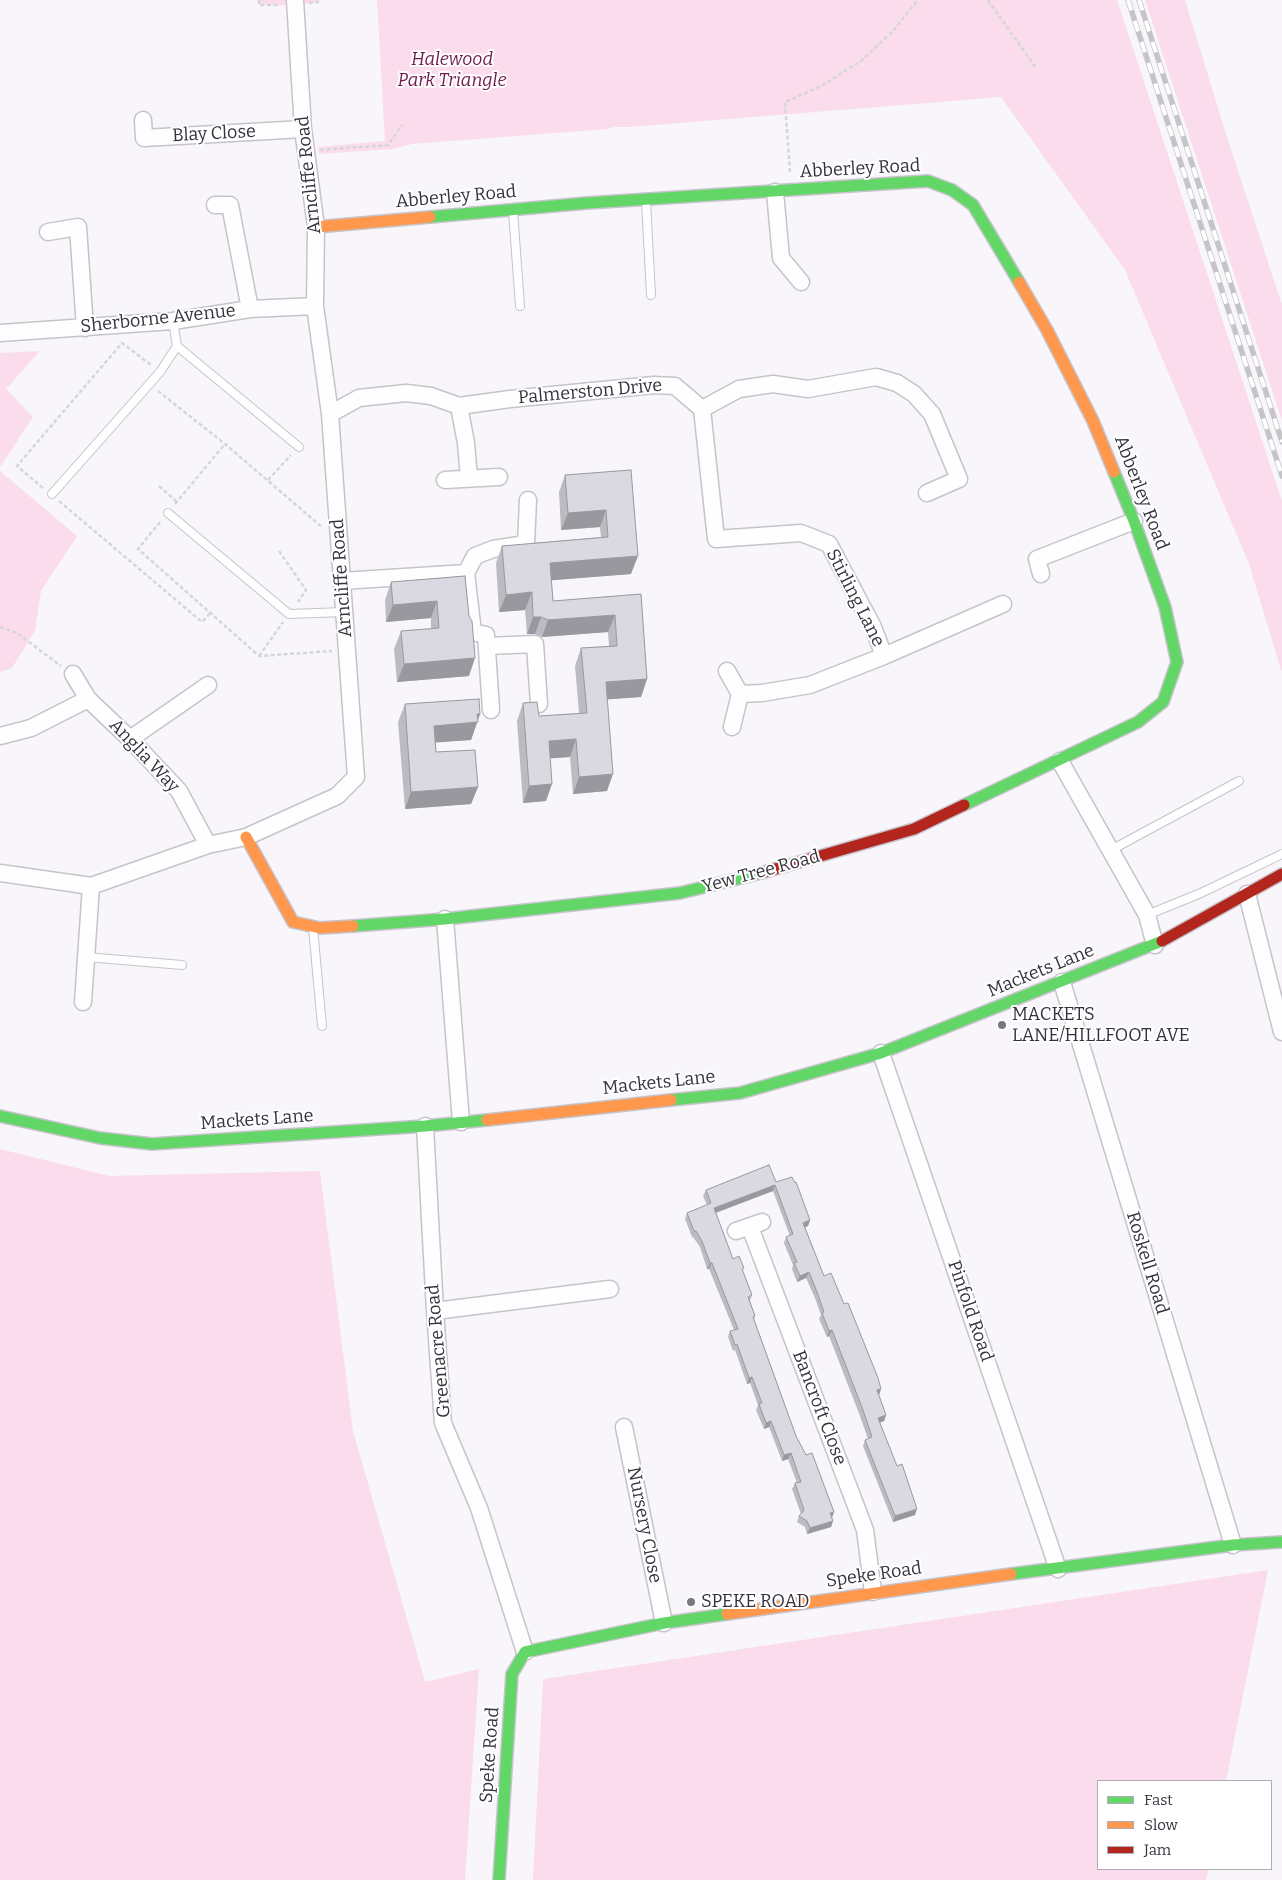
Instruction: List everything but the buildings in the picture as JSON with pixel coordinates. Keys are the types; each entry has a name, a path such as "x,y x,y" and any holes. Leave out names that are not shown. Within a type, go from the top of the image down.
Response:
{"street":[{"name":"Arncliffe Road","path":"0,873 90,886 208,845 246,837 337,796 356,777 330,414 315,306 316,228 303,129 295,2"},
{"name":"Blay Close","path":"143,120 144,138 303,129"},
{"name":"Abberley Road","path":"316,228 645,199 928,181 952,190 973,205 1047,330 1085,404 1134,521 1165,607 1177,662 1163,702 1138,722 1110,735"},
{"path":"783,191 781,258 802,282"},
{"path":"215,205 230,205 250,309"},
{"path":"48,232 78,227 85,328"},
{"name":"Sherborne Avenue","path":"0,333 173,321 250,309 315,306"},
{"path":"702,409 740,389 773,384 808,389 876,377 897,383 914,394 932,414 959,479 927,494"},
{"name":"Palmerston Drive","path":"330,414 358,398 406,393 431,396 460,406 510,398 654,385 676,386 702,409"},
{"path":"460,406 470,478"},
{"name":"Stirling Lane","path":"702,409 716,539 800,533 829,544 873,627 884,656 810,685 740,694"},
{"path":"445,480 499,477"},
{"path":"491,710 486,635 473,632 466,573 475,556 493,549 526,544 528,500"},
{"path":"1041,574 1037,559 1134,521"},
{"path":"342,581 466,573"},
{"path":"884,656 1003,604"},
{"path":"487,646 535,644 539,704"},
{"path":"727,671 740,694 732,727"},
{"name":"Anglia Way","path":"73,674 88,699 130,739 179,791 208,845"},
{"path":"130,739 208,685"},
{"path":"0,736 31,728 88,699"},
{"name":"Yew Tree Road","path":"246,837 293,922 320,928 445,919 680,893 767,872 914,829 1110,735"},
{"path":"1060,760 1147,916 1155,945"},
{"name":"Mackets Lane","path":"0,1116 100,1138 152,1144 425,1126 740,1093 881,1053 1155,945 1282,874"},
{"path":"83,1002 90,886"},
{"path":"1247,894 1282,1032"},
{"path":"445,919 461,1122"},
{"name":"Roskell Road","path":"1062,982 1233,1545"},
{"name":"Pinfold Road","path":"881,1053 1058,1569"},
{"name":"Greenacre Road","path":"425,1126 443,1423 479,1508 525,1652"},
{"name":"Bancroft Close","path":"749,1227 866,1530 873,1592"},
{"path":"435,1311 610,1289"},
{"name":"Nursery Close","path":"624,1427 664,1624"},
{"name":"Speke Road","path":"499,1880 512,1674 525,1652 664,1624 873,1592 1233,1545 1282,1542"}],"lane":[{"path":"645,199 651,295"},
{"path":"513,210 520,306"},
{"path":"173,321 178,346 299,447"},
{"path":"52,494 150,384 178,346"},
{"path":"168,513 289,614 344,612"},
{"path":"1111,850 1239,781"},
{"path":"1147,916 1201,893 1282,854"},
{"path":"313,926 322,1026"},
{"path":"86,957 182,965"}],"path":[{"path":"259,0 259,5 295,2"},
{"path":"783,191 785,102 821,86 861,61 892,32 918,0"},
{"path":"988,0 1036,68"},
{"path":"306,152 388,145 402,126"},
{"path":"160,372 122,343 17,466 202,622 211,612"},
{"path":"150,384 225,444 339,542"},
{"path":"225,444 138,549 260,656 347,650"},
{"path":"268,480 299,447"},
{"path":"158,486 177,502"},
{"path":"0,627 17,633 73,674"}],"green space":[{"path":"259,0 318,0 318,2 295,5 259,5"},
{"name":"Halewood Park Triangle","path":"377,0 1117,0 1282,501 1282,673 1249,564 1125,270 1001,97 615,127 412,144 393,149 319,154 318,147 385,141"},
{"path":"1145,0 1185,0 1225,131 1282,305 1282,421"},
{"path":"40,351 6,389 33,417 0,467 0,353"},
{"path":"0,471 77,536 41,591 35,631 12,668 0,672"},
{"path":"0,1149 109,1176 320,1171 353,1431 425,1682 479,1669 465,1880 0,1880"},
{"path":"1268,1570 1226,1780 1097,1780 1097,1870 1209,1870 1206,1880 533,1880 543,1679"}],"railway":[{"path":"1128,0 1282,476"},
{"path":"1139,0 1282,442"}],"traffic: fast":[{"path":"430,217 587,203 928,181 952,190 973,205 1019,282"},
{"path":"964,805 1138,722 1163,702 1177,662 1165,607 1114,472"},
{"path":"353,926 445,919 680,893 761,873"},
{"path":"671,1100 740,1093 881,1053 1162,941"},
{"path":"0,1116 100,1138 152,1144 425,1126 487,1120"},
{"path":"1011,1574 1233,1545 1282,1542"},
{"path":"499,1880 512,1674 525,1652 664,1623 727,1614"}],"traffic: slow":[{"path":"316,227 430,217"},
{"path":"1019,282 1047,330 1093,421 1114,472"},
{"path":"246,837 293,922 320,928 353,926"},
{"path":"487,1120 671,1100"},
{"path":"727,1614 1011,1574"}],"traffic: jam":[{"path":"761,873 914,829 964,805"},
{"path":"1162,941 1282,874"}],"place":[{"name":"MACKETS LANE/HILLFOOT AVE","path":"1002,1025"},
{"name":"SPEKE ROAD","path":"691,1602"}]}
